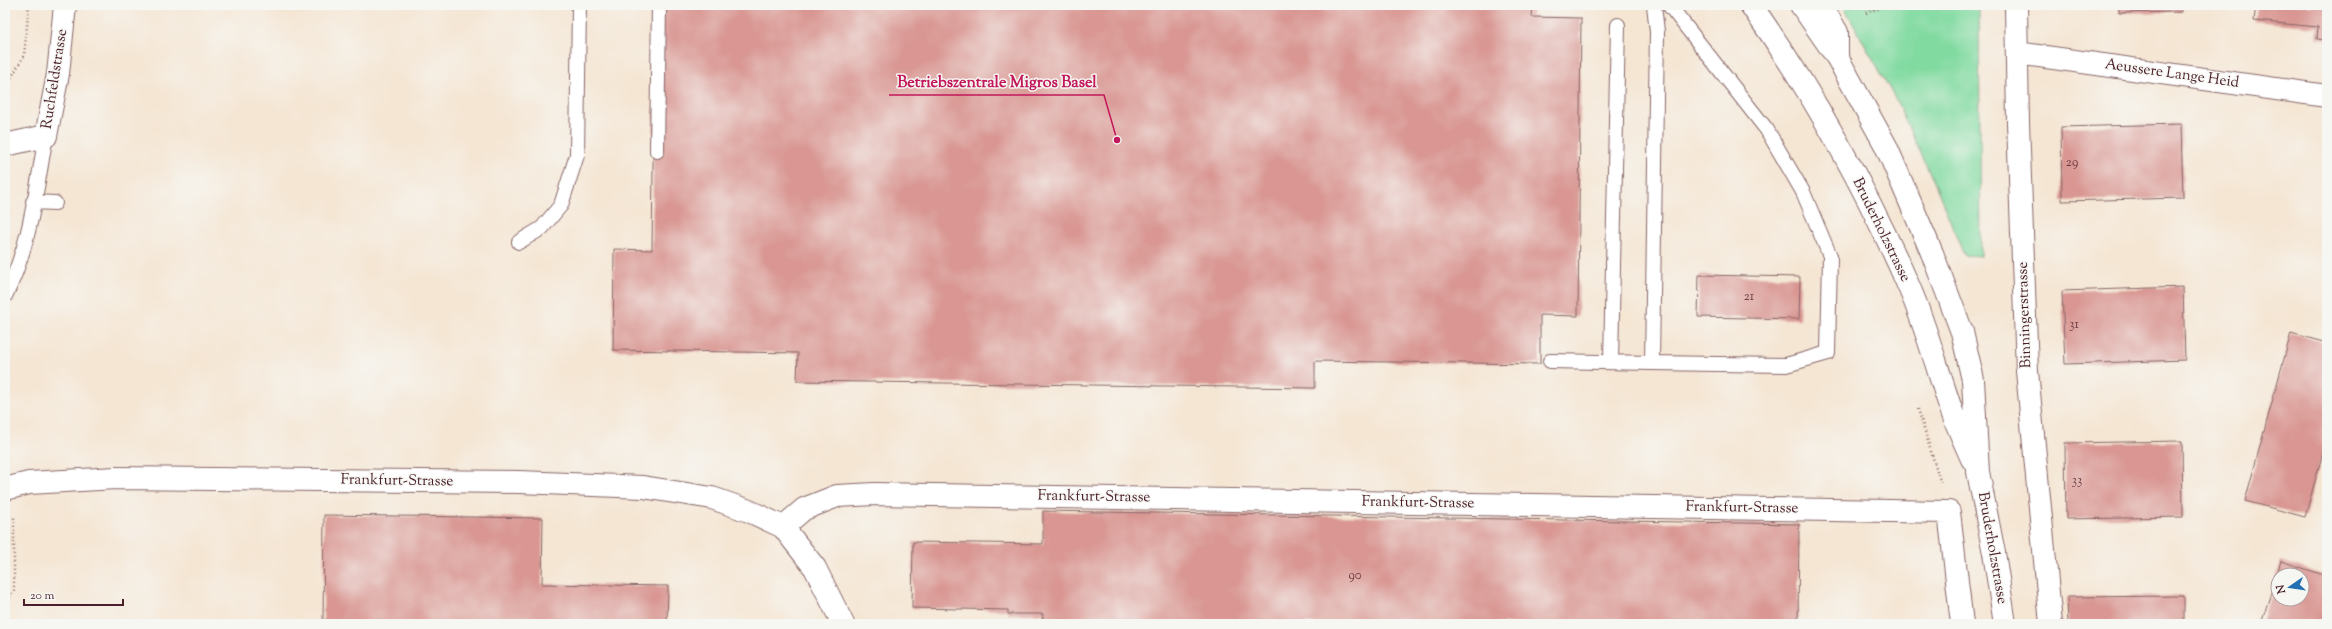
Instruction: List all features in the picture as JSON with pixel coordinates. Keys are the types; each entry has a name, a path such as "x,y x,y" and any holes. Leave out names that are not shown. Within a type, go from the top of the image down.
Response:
{"street":[{"name":"Ruchfeldstrasse","path":"5,145 46,136 58,74 65,5"},
{"name":"Bruderholzstrasse","path":"1751,5 1778,44 1834,136 1881,227 1909,288 1932,349 1951,410 1978,472"},
{"name":"Bruderholzstrasse","path":"1801,5 1837,57 1886,146 1932,253 1962,332 1973,380 1978,472 1994,553 2005,624"},
{"path":"1822,5 1837,32 1837,57"},
{"name":"Binningerstrasse","path":"2016,5 2027,371 2051,624"},
{"name":"Aeussere Lange Heid","path":"2017,53 2327,96"},
{"name":"Frankfurt-Strasse","path":"9,498 29,483 116,478 519,482 643,487 712,498 749,511 784,527 815,568 844,624"},
{"name":"Frankfurt-Strasse","path":"784,527 804,509 837,496 874,494 1949,512"},
{"path":"1949,512 1962,624"}],"lane":[{"path":"518,242 542,228 561,205 577,155 580,5"},
{"path":"657,150 659,5"},
{"path":"1652,363 1657,32 1654,5"},
{"path":"1550,361 1786,365 1828,353 1830,256 1803,192 1767,130 1669,5"},
{"path":"1611,362 1618,25"},
{"path":"5,296 13,280 26,243 46,136"},
{"path":"33,202 55,203"}],"path":[{"path":"5,88 24,56 29,5"},
{"path":"1866,14 1889,5"},
{"path":"1916,402 1949,512"},
{"path":"5,604 14,590 9,498"}],"green space":[{"path":"1843,5 1979,5 1981,256 1964,255 1936,186 1898,104"}],"building":[{"path":"655,5 1533,5 1532,17 1581,18 1578,316 1540,315 1540,364 1315,361 1315,388 797,381 798,353 613,350 614,249 652,250"},
{"path":"2119,5 2181,5 2181,12 2119,13"},
{"path":"2256,5 2327,5 2327,40 2317,39 2318,27 2254,21"},
{"path":"2181,124 2183,198 2062,201 2061,127"},
{"path":"1699,275 1800,277 1799,319 1698,317"},
{"path":"2183,287 2185,360 2065,364 2062,291"},
{"path":"2291,333 2327,343 2327,438 2305,517 2245,501"},
{"path":"2182,441 2183,517 2066,519 2065,443"},
{"path":"1043,511 1799,524 1798,624 1042,624 1043,614 1008,614 1008,610 912,608 913,542 1043,544"},
{"path":"324,515 543,518 542,584 668,586 667,624 323,624"},
{"path":"2281,561 2299,567 2279,567"},
{"path":"2310,570 2327,576 2327,624 2261,624 2270,596 2270,607 2310,607"},
{"path":"2184,596 2184,624 2068,624 2067,597"}],"place":[{"name":"Betriebszentrale Migros Basel","path":"1117,140"}]}
